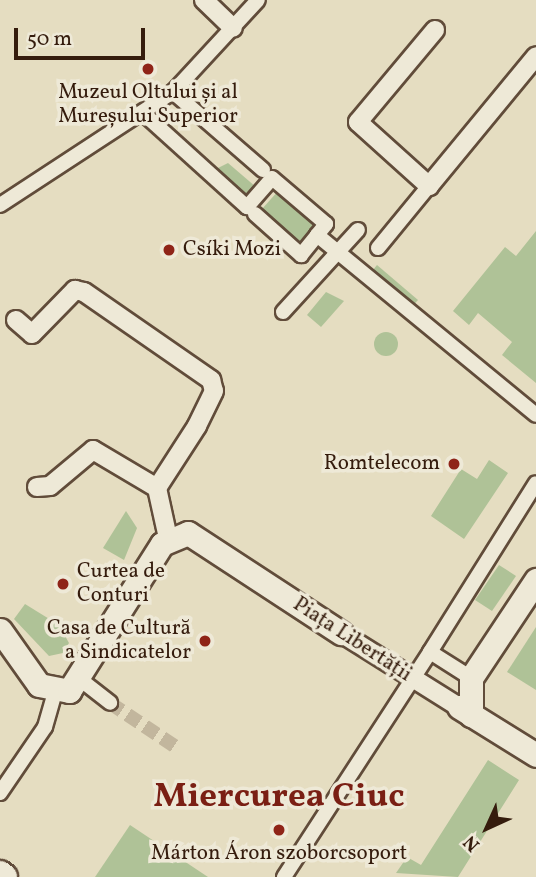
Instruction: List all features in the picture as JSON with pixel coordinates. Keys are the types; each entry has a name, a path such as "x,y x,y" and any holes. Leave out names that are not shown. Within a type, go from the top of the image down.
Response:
{"main road":[{"path":"0,874 4,877"}],"street":[{"path":"204,0 233,28"},
{"path":"0,205 144,114 173,92 258,0"},
{"path":"429,186 358,122 435,30"},
{"path":"378,248 536,56"},
{"path":"173,92 263,170"},
{"path":"144,114 247,207 272,178 326,224 301,255 254,214"},
{"path":"283,312 358,230"},
{"path":"317,235 536,415"},
{"path":"0,793 45,727 55,692 81,680 167,538 157,488 197,426 214,390 207,374 93,296 75,290 32,334 16,320"},
{"path":"37,487 51,486 93,450 157,488"},
{"path":"285,877 536,483"},
{"name":"Piața Libertății","path":"167,538 194,536 341,633 536,755"},
{"path":"465,711 471,678 536,580"},
{"path":"0,630 34,680 55,692"},
{"path":"429,652 468,676"},
{"path":"81,680 110,703"}],"green space":[{"path":"228,163 256,187 243,201 210,172"},
{"path":"279,190 317,223 300,242 262,209"},
{"path":"536,231 536,383 502,355 512,342 478,313 469,325 453,311 505,247 516,256"},
{"path":"377,265 418,300 409,310 369,275"},
{"path":"326,292 344,301 321,327 307,315"},
{"path":"381,332 391,332 398,339 398,349 391,356 381,356 374,349 374,339"},
{"path":"489,460 508,473 464,539 431,516 461,469 477,479"},
{"path":"126,511 137,528 124,560 103,548"},
{"path":"499,565 516,576 492,611 475,600"},
{"path":"25,604 59,625 69,643 63,653 49,656 14,619"},
{"path":"536,627 536,690 507,672"},
{"path":"488,760 519,780 458,877 396,873 407,857 421,865"},
{"path":"130,825 208,877 95,877"}],"tunnel":[{"path":"110,703 176,747"}],"place":[{"name":"Muzeul Oltului și al Mureșului Superior","path":"148,69"},
{"name":"Csíki Mozi","path":"169,250"},
{"name":"Romtelecom","path":"454,464"},
{"name":"Curtea de Conturi","path":"63,584"},
{"name":"Casa de Cultură a Sindicatelor","path":"205,641"},
{"name":"Márton Áron szoborcsoport","path":"279,830"}],"district":[{"name":"Miercurea Ciuc","path":"279,797"}]}
